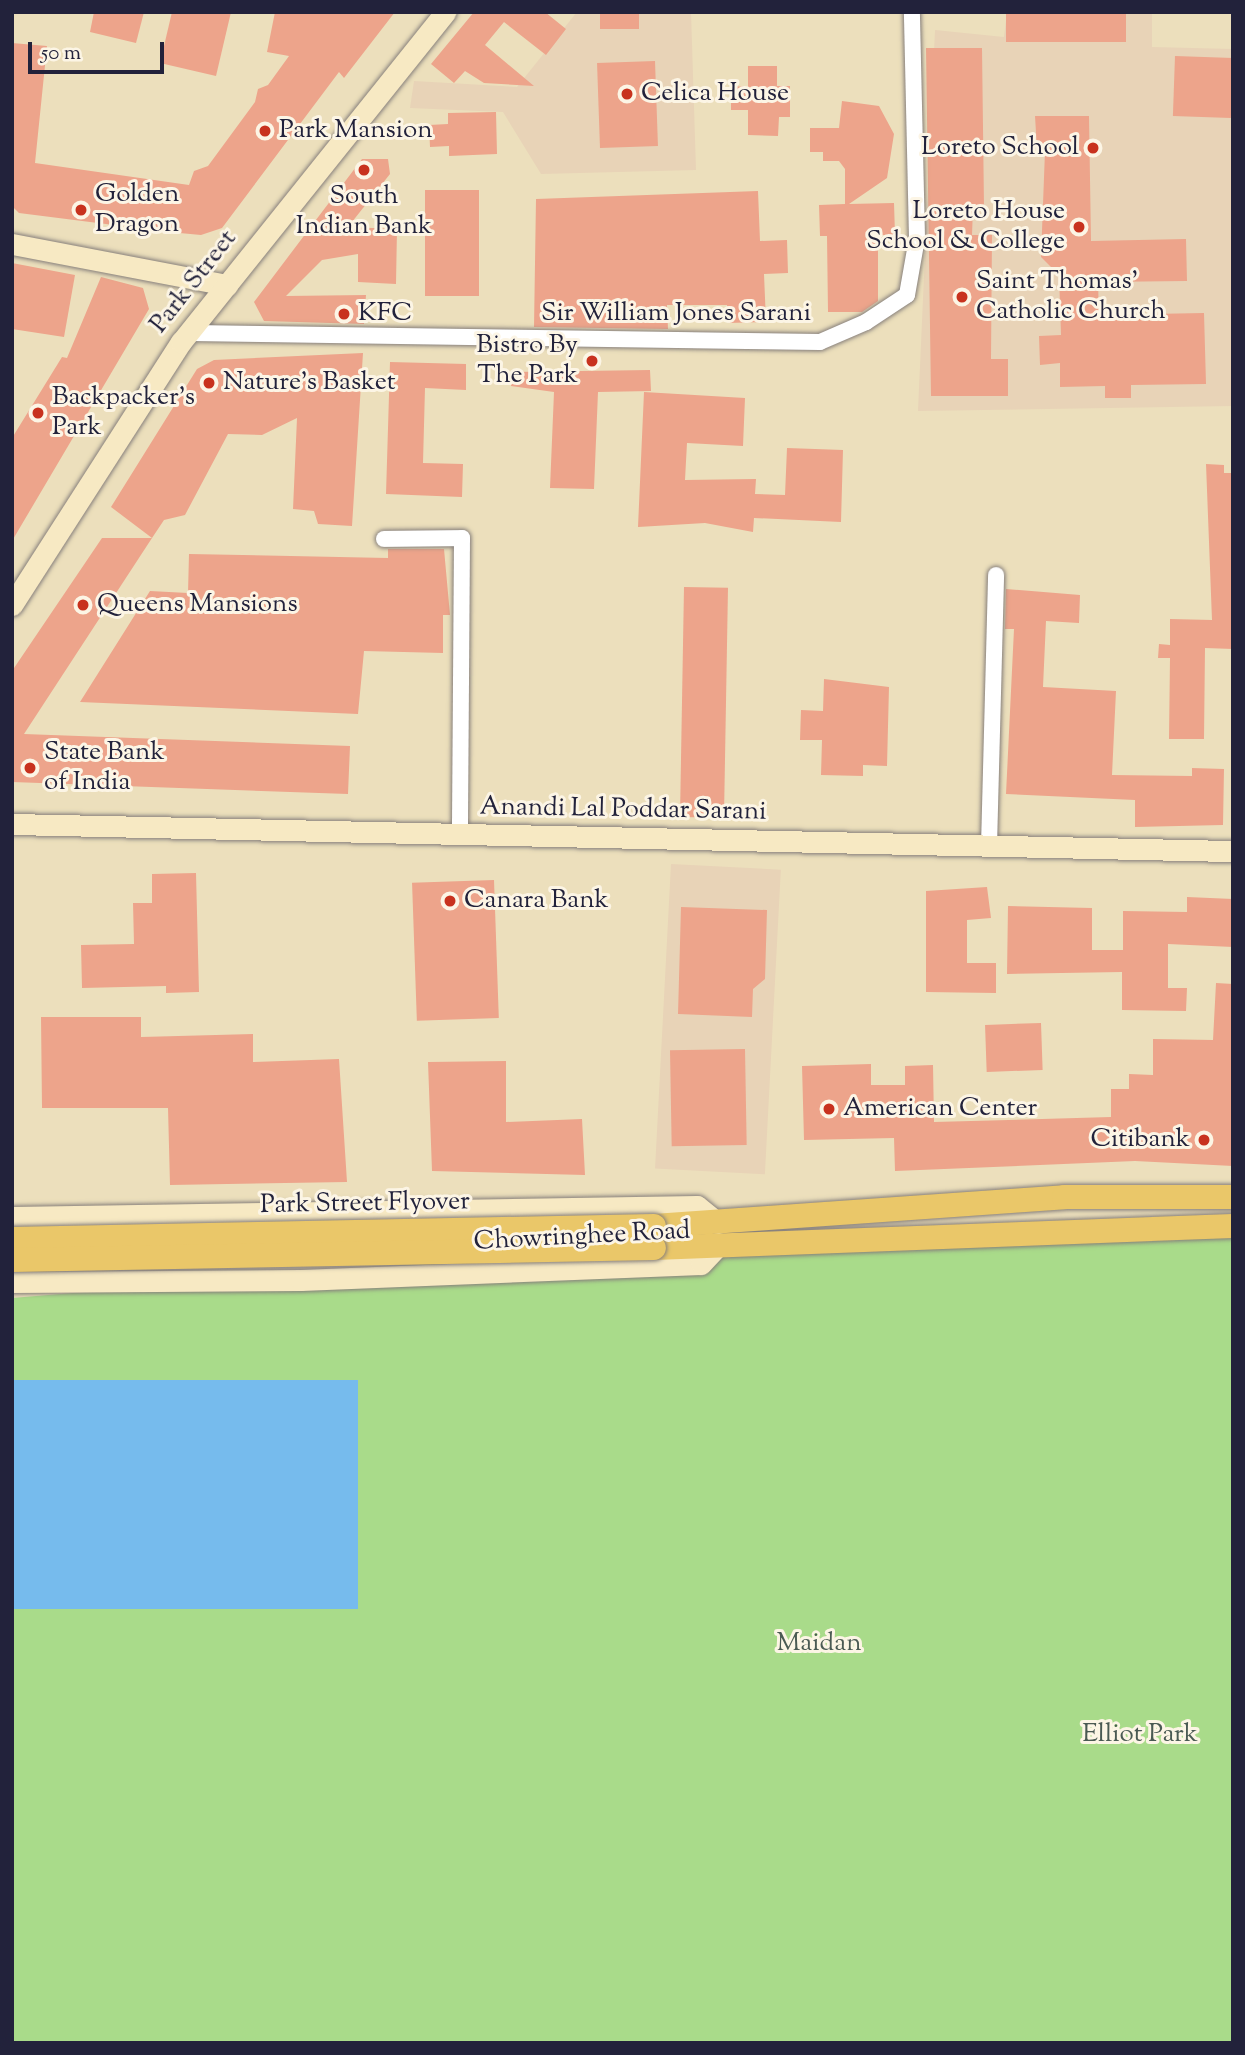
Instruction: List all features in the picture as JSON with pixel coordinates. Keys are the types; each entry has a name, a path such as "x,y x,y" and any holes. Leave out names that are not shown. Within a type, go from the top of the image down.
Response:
{"main road":[{"name":"Park Street","path":"12,605 191,333 445,12"},
{"path":"12,244 227,285"},
{"name":"Anandi Lal Poddar Sarani","path":"12,824 1233,851"},
{"name":"Chowringhee Road","path":"717,1235 1064,1197 1233,1197"},
{"name":"Chowringhee Road","path":"12,1217 124,1213 697,1206 717,1235"},
{"path":"120,1281 106,1266 102,1245 108,1226 124,1213"},
{"name":"Chowringhee Road","path":"717,1235 1233,1226"},
{"name":"Chowringhee Road","path":"12,1282 701,1265 717,1235"},
{"name":"Park Street Flyover","path":"12,1261 717,1235"},
{"name":"Park Street Flyover","path":"12,1240 654,1237"}],"street":[{"name":"Sir William Jones Sarani","path":"191,333 820,342 866,323 906,295 917,238 912,12"},
{"path":"384,540 462,538 460,834"},
{"path":"989,846 996,575"}],"shaded area":[{"path":"577,12 691,12 696,170 541,174 503,112 410,108 414,81 517,87"},
{"name":"Loreto House School & College","path":"1007,12 1152,12 1152,47 1233,49 1233,406 918,411 935,30 1004,37"},
{"path":"671,864 781,870 765,1174 655,1169"}],"green space":[{"name":"Maidan","path":"1233,1233 1233,2043 12,2043 12,1298 421,1264"}],"water":[{"path":"12,1380 358,1380 358,1609 12,1609"}],"building":[{"path":"94,12 144,12 136,43 90,32"},
{"path":"172,12 231,12 216,76 160,63"},
{"name":"Park Mansion","path":"275,12 395,12 344,78 339,72 222,228 201,235 169,232 19,213 12,206 12,43 47,46 35,163 189,185 194,171 208,166 255,102 258,89 268,85 289,56 267,52"},
{"path":"474,12 545,12 566,29 546,55 504,22 485,45 534,86 484,83 465,71 454,83 431,64"},
{"path":"600,12 639,12 639,29 600,29"},
{"path":"1006,12 1126,12 1126,42 1006,42"},
{"path":"926,48 982,48 984,207 973,208 972,235 992,235 991,359 1008,359 1008,396 931,396"},
{"path":"1175,56 1233,58 1231,118 1173,116"},
{"name":"Celica House","path":"655,61 658,146 600,148 597,63"},
{"path":"748,66 777,66 777,86 790,86 790,117 779,117 778,136 748,135 748,110 731,110 731,86 748,87"},
{"path":"842,101 879,106 894,134 887,178 849,204 894,203 895,235 878,235 878,301 862,312 828,312 827,236 820,236 819,205 845,204 845,169 839,161 823,161 823,152 810,152 810,128 839,128"},
{"path":"496,112 497,154 449,156 449,146 430,147 429,125 448,124 448,113"},
{"path":"1035,116 1089,116 1091,241 1186,239 1187,281 1098,282 1099,315 1204,313 1206,384 1131,385 1131,398 1105,398 1105,386 1060,387 1060,363 1040,365 1039,336 1061,335 1059,275 1041,257 1045,151 1037,149"},
{"path":"362,159 388,159 390,174 348,227 397,229 396,284 358,282 358,254 322,260 286,296 366,295 364,324 264,321 254,302"},
{"path":"425,190 479,190 479,296 425,296"},
{"path":"758,191 760,241 787,240 788,273 764,274 766,322 728,323 727,305 667,305 668,329 534,327 536,199"},
{"path":"12,263 75,275 64,337 12,329"},
{"path":"101,277 143,288 149,309 12,541 12,438 62,357 67,358"},
{"path":"363,353 352,526 318,524 314,511 293,509 297,418 262,435 228,434 185,515 164,520 152,538 111,507 197,369 214,360"},
{"path":"390,362 466,364 466,390 425,388 423,463 463,464 462,497 386,494"},
{"path":"650,370 651,391 598,392 594,489 550,488 554,392 511,386 512,372"},
{"path":"644,392 745,398 743,446 687,443 685,480 756,479 755,494 785,495 787,448 843,450 841,522 754,518 753,532 705,523 638,527"},
{"path":"1206,464 1224,465 1224,473 1233,473 1233,649 1205,648 1204,739 1169,739 1170,658 1158,658 1159,644 1170,645 1170,619 1212,620"},
{"name":"Queens Mansions","path":"102,538 152,538 24,734 350,746 348,794 12,782 12,671"},
{"path":"388,549 444,549 450,615 443,615 443,653 364,651 358,714 80,702 150,591 188,593 189,554 388,558"},
{"path":"684,587 728,588 724,818 680,817"},
{"path":"1006,589 1080,595 1079,623 1046,621 1043,687 1116,691 1112,775 1192,776 1192,768 1224,769 1223,825 1135,827 1135,800 1006,794 1014,629 1005,629"},
{"path":"824,679 889,687 887,766 863,765 863,776 821,775 822,740 800,740 801,710 823,711"},
{"path":"196,873 199,992 166,993 166,986 82,988 81,945 134,944 133,903 152,903 152,874"},
{"path":"494,880 499,1018 417,1021 412,883"},
{"path":"987,887 991,918 967,920 967,963 996,963 996,993 926,992 926,891"},
{"path":"1187,897 1233,899 1233,947 1168,944 1168,988 1187,988 1186,1011 1122,1010 1122,972 1007,974 1008,906 1092,908 1092,950 1123,950 1123,911 1187,912"},
{"path":"681,907 767,910 765,979 753,989 752,1017 678,1014"},
{"path":"1216,983 1233,984 1233,1166 1135,1161 895,1171 894,1138 804,1140 802,1066 871,1064 871,1085 905,1085 905,1066 933,1065 934,1122 1111,1117 1111,1089 1129,1089 1129,1074 1153,1075 1153,1039 1213,1040"},
{"path":"41,1017 141,1017 141,1037 253,1034 253,1062 339,1059 347,1182 170,1185 168,1108 42,1108"},
{"path":"1041,1023 1043,1070 987,1072 985,1025"},
{"path":"745,1049 747,1145 672,1146 670,1050"},
{"path":"506,1061 506,1122 582,1119 585,1175 432,1171 428,1062"}],"place":[{"name":"Celica House","path":"627,94"},
{"name":"Park Mansion","path":"265,131"},
{"name":"Loreto School","path":"1093,148"},
{"name":"South Indian Bank","path":"364,170"},
{"name":"Golden Dragon","path":"81,210"},
{"name":"Loreto House School & College","path":"1079,227"},
{"name":"Saint Thomas' Catholic Church","path":"962,297"},
{"name":"KFC","path":"344,314"},
{"name":"Bistro By The Park","path":"592,361"},
{"name":"Nature's Basket","path":"209,383"},
{"name":"Backpacker's Park","path":"38,413"},
{"name":"Queens Mansions","path":"83,605"},
{"name":"State Bank of India","path":"30,768"},
{"name":"Canara Bank","path":"450,901"},
{"name":"American Center","path":"829,1109"},
{"name":"Citibank","path":"1204,1140"}],"park label":[{"name":"Elliot Park","path":"1140,1735"}]}
